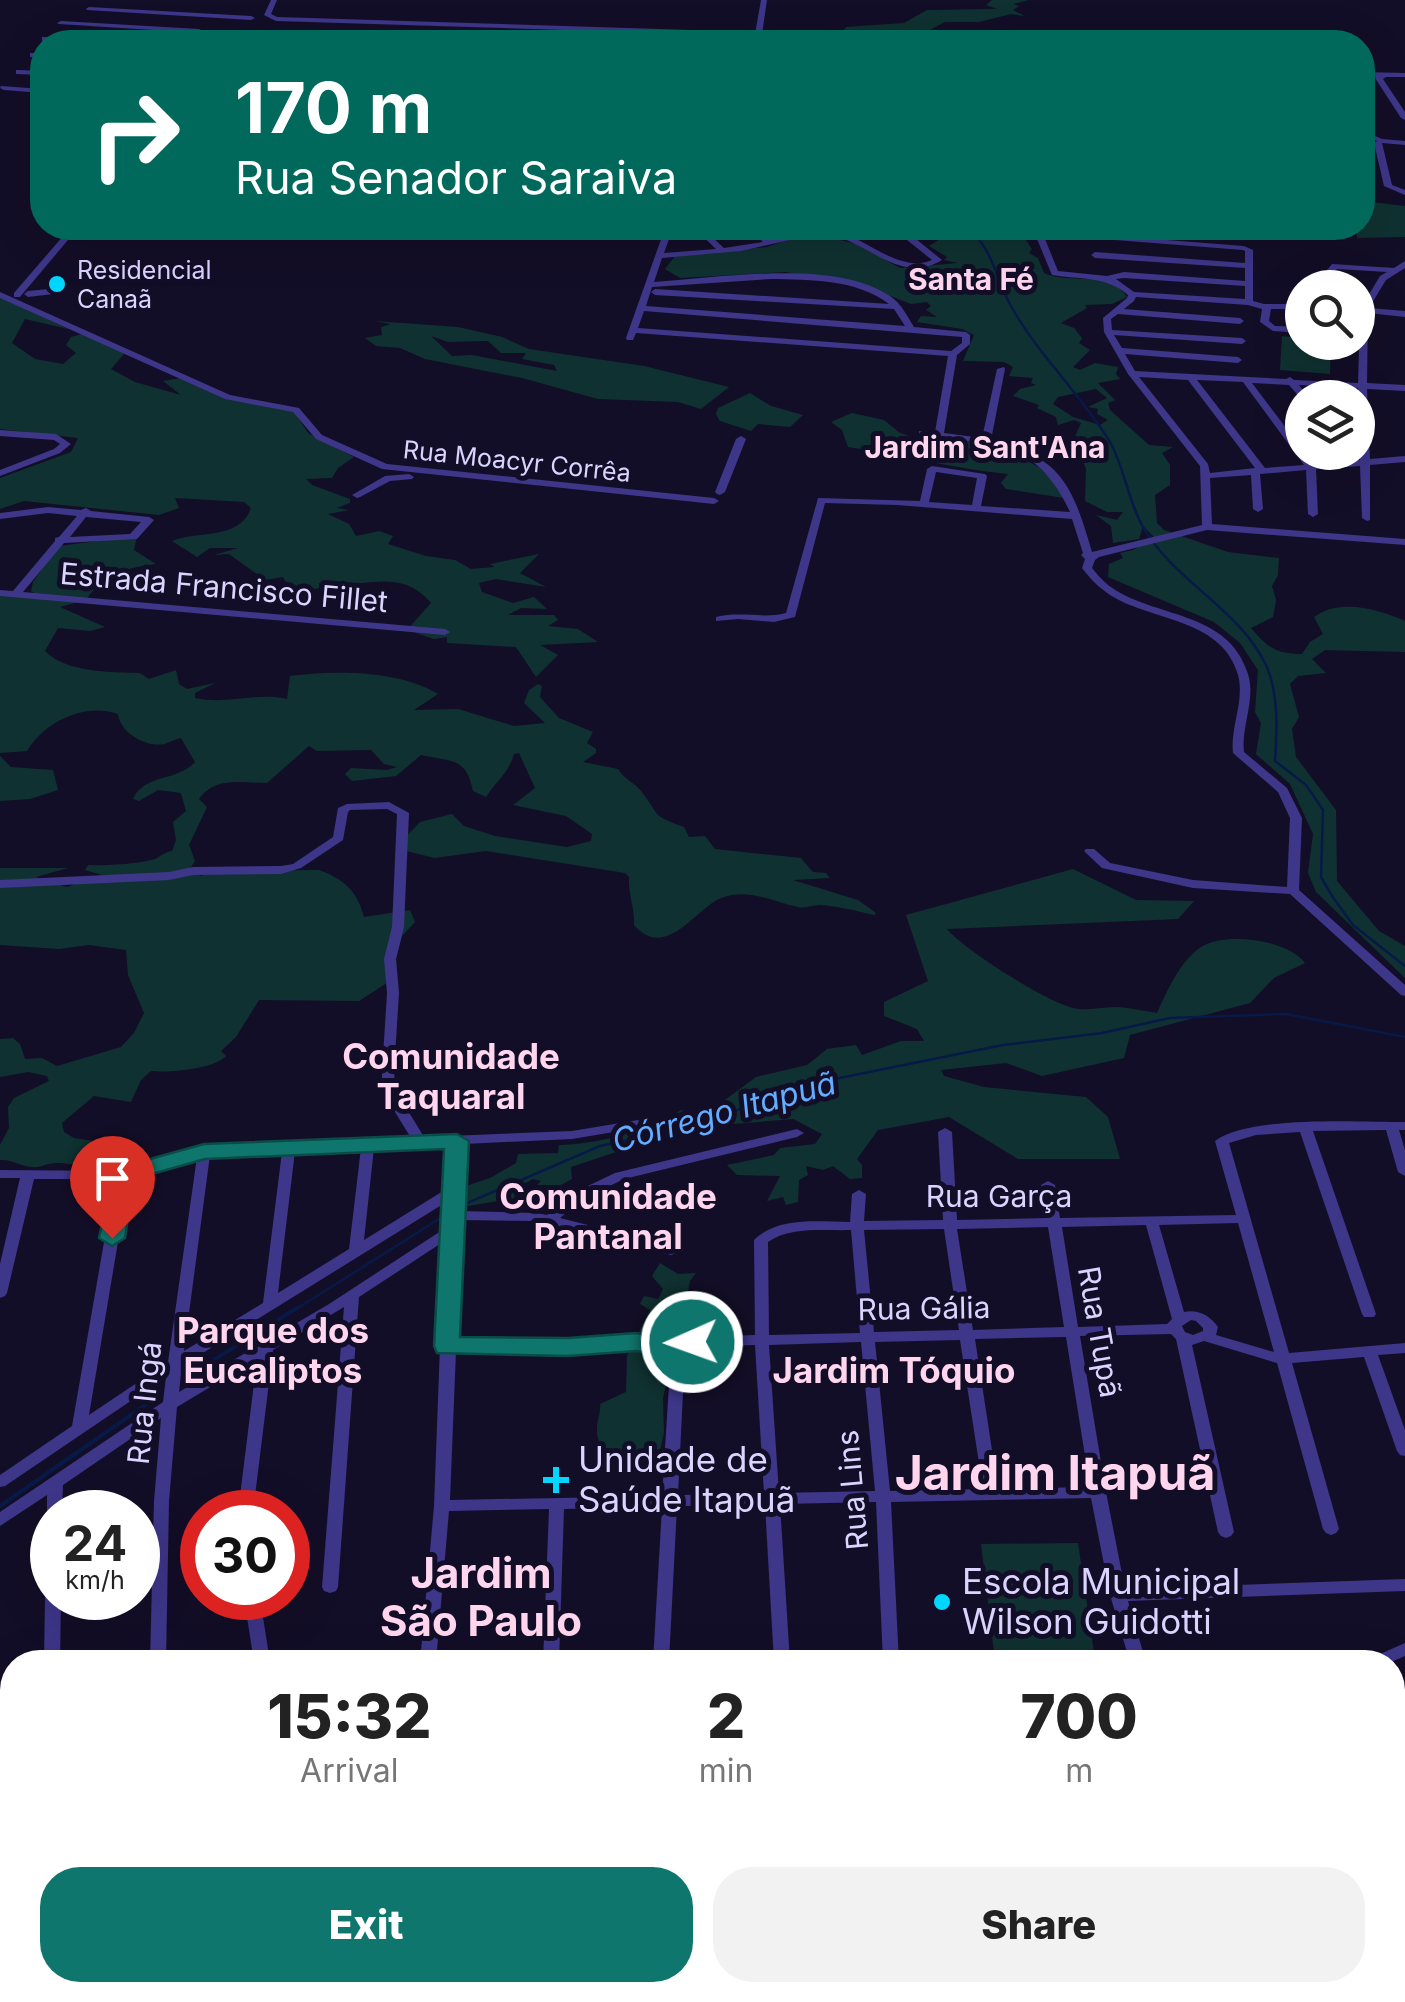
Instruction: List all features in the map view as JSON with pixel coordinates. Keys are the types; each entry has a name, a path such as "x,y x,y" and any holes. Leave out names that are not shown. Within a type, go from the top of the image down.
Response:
{"street":[{"path":"96,0 89,8 251,18"},
{"path":"128,10 136,0"},
{"path":"274,0 266,15 269,17 561,30"},
{"path":"759,30 764,0"},
{"path":"200,30 210,16"},
{"path":"61,23 168,30"},
{"path":"20,72 30,72"},
{"path":"1375,76 1402,76"},
{"path":"1382,76 1405,118"},
{"path":"4,88 30,90"},
{"path":"1375,140 1405,143"},
{"path":"1378,141 1388,186 1405,192"},
{"path":"17,297 64,240"},
{"path":"641,308 911,328 966,335 966,344 952,354 631,334 664,240"},
{"path":"711,240 721,249"},
{"path":"658,256 773,240"},
{"path":"851,240 886,258 913,266 936,263 938,260 911,240"},
{"path":"1041,240 1054,273 1110,278 1132,294 1249,302 1265,307 1285,305"},
{"path":"1090,240 1094,274"},
{"path":"1160,240 1249,250 1249,302"},
{"path":"1094,255 1249,266"},
{"path":"1375,289 1393,270 1405,264"},
{"path":"1332,270 1335,266 1393,270"},
{"path":"693,289 777,275 843,282 889,304 911,328"},
{"path":"1110,278 1124,275 1250,284"},
{"path":"648,288 809,302 889,304"},
{"path":"17,297 58,290"},
{"path":"1132,294 1131,300 1105,321 1108,332 1132,374 1205,466 1206,527"},
{"name":"Rua Moacyr Corrêa","path":"17,297 198,378 236,400 296,410 306,419 310,431 386,468 717,497 740,438"},
{"path":"805,346 804,321 809,302"},
{"path":"1265,307 1264,322 1285,329"},
{"path":"1117,311 1240,320"},
{"path":"1375,311 1405,314"},
{"path":"1108,332 1242,340"},
{"path":"1122,351 1238,360"},
{"path":"939,435 952,354"},
{"path":"986,443 1001,369"},
{"path":"1132,374 1247,382 1285,380"},
{"path":"1191,378 1259,471 1258,508"},
{"path":"1247,382 1285,431"},
{"path":"1375,385 1405,388"},
{"path":"922,433 1025,452 1045,464 1065,485 1091,556 1086,568 1098,585 1206,629 1230,649 1242,669 1246,690 1237,747 1283,790 1296,818 1294,891"},
{"path":"0,434 66,441 63,448 0,473"},
{"path":"0,448 12,434"},
{"path":"1375,461 1405,458"},
{"path":"0,465 25,464"},
{"path":"924,504 932,469 982,476 976,508"},
{"path":"1205,476 1285,469"},
{"path":"1312,470 1312,514"},
{"path":"1364,470 1367,518"},
{"path":"357,495 393,477 456,482 481,478"},
{"path":"720,619 733,614 780,620 792,616 821,500 1078,516"},
{"path":"0,528 5,516 38,510 147,517 144,527 133,537 59,540"},
{"path":"15,595 86,511"},
{"path":"1091,556 1206,527 1405,542"},
{"name":"Estrada Francisco Fillet","path":"0,593 445,632"},
{"path":"0,884 169,876 193,871 281,870 297,866 340,838 342,810 347,806 389,805 403,813 398,927 390,959 393,993 389,1091 421,1142"},
{"path":"1090,852 1106,866 1192,884 1294,891 1405,992"},
{"path":"0,1174 123,1174 204,1152 572,1135 638,1124"},
{"path":"1330,1529 1222,1141 1240,1133 1398,1126 1405,1172"},
{"path":"1306,1130 1369,1314"},
{"path":"945,1132 950,1224 991,1494"},
{"path":"550,1220 576,1197 620,1176 797,1133"},
{"path":"429,1650 442,1506 457,1141"},
{"path":"356,1249 368,1145"},
{"path":"270,1304 288,1148"},
{"name":"Rua Ingá","path":"158,1650 165,1449 174,1365 197,1229 204,1152"},
{"path":"79,1428 123,1174"},
{"path":"0,1293 28,1175"},
{"name":"Rua Tupã","path":"1048,1185 1098,1492 1118,1595 1134,1650"},
{"path":"0,1482 174,1365 457,1189"},
{"name":"Rua Lins","path":"859,1194 857,1226 883,1498 890,1650"},
{"name":"Rua Garça","path":"762,1340 761,1240 784,1228 1242,1219"},
{"path":"0,1520 172,1403 352,1296 454,1221 550,1220 671,1250"},
{"path":"1152,1222 1226,1532"},
{"path":"330,1587 352,1296"},
{"path":"1179,1328 1194,1316 1211,1327 1207,1336 1281,1359 1405,1348"},
{"name":"Rua Gália","path":"447,1346 568,1347 636,1342 678,1349 684,1342 1179,1328 1207,1336"},
{"path":"762,1340 781,1650"},
{"path":"249,1490 266,1346"},
{"path":"662,1650 678,1349"},
{"path":"1370,1352 1405,1451"},
{"path":"55,1483 55,1490"},
{"path":"442,1506 1098,1492"},
{"path":"551,1650 557,1504"},
{"path":"1118,1595 1405,1585"},
{"path":"52,1650 53,1620"},
{"path":"255,1620 260,1650"}],"green space":[{"path":"992,0 1028,0 1013,4 1019,6 1013,10 1025,16 1011,14 979,22 945,22 930,30 844,30 904,23 927,10 997,9 986,5"},
{"path":"1375,202 1405,206 1405,237 1375,238"},
{"path":"787,240 858,244 900,268 958,263 944,260 947,257 929,246 939,240 1026,240 1032,249 1029,253 1038,258 1044,273 1100,280 1119,288 1127,297 1112,304 1085,305 1087,308 1061,323 1074,328 1082,338 1079,343 1090,350 1073,367 1080,370 1095,363 1118,367 1116,374 1120,379 1098,383 1115,400 1108,403 1110,410 1149,445 1173,447 1162,453 1170,465 1170,485 1155,495 1157,523 1164,530 1228,552 1279,558 1278,575 1272,586 1276,600 1273,617 1251,628 1267,645 1285,653 1302,654 1310,642 1323,634 1314,617 1335,608 1371,609 1405,621 1405,652 1325,650 1312,659 1326,673 1298,676 1290,684 1299,717 1292,729 1296,757 1336,810 1337,881 1379,931 1405,946 1405,978 1316,892 1308,873 1313,834 1290,784 1256,754 1261,723 1255,712 1258,670 1240,643 1214,622 1108,577 1109,564 1123,558 1120,553 1154,537 1143,526 1139,539 1113,543 1111,526 1096,515 1117,520 1123,512 1107,512 1085,501 1086,469 1074,439 1081,423 1074,420 1058,425 1056,417 1037,408 1039,405 1013,396 1020,389 1036,385 1031,383 1033,378 1009,376 1013,367 1004,362 963,361 974,335 962,329 917,322 921,316 937,317 926,310 931,306 927,302 911,304 873,289 786,272 680,278 665,269 675,256 767,247","holes":["1096,389 1107,398 1088,407 1098,409 1097,414 1108,420 1100,425 1073,417 1053,404 1058,397"]},
{"path":"0,297 68,329 25,319 12,343 35,359 63,364 76,353 66,345 71,337 85,333 121,349 124,354 111,369 135,382 181,395 163,381 181,378 246,401 285,405 294,411 308,433 354,457 338,468 332,478 306,479 350,499 350,503 337,508 349,510 328,514 349,524 356,536 379,531 393,536 388,544 455,560 471,569 494,567 490,564 539,554 520,573 546,587 496,579 479,583 482,592 513,603 534,597 547,609 521,608 508,615 554,615 558,620 548,626 578,629 598,642 540,645 558,655 536,677 516,647 447,643 447,637 434,639 407,630 431,603 405,585 319,583 319,588 298,588 283,577 265,580 229,554 214,555 238,548 210,548 197,557 172,541 237,526 251,508 244,502 175,498 179,508 159,515 24,501 0,509 0,478 71,452 78,438 0,429"},
{"path":"374,321 458,327 502,337 529,349 644,366 729,387 701,409 678,402 598,399 522,378 425,359 400,348 376,346 365,338 382,335 381,327 391,324","holes":["431,336 448,342 488,341 501,353 526,353 522,359 554,365 557,371 472,355 452,356"]},
{"path":"1282,336 1285,360 1330,360 1330,374 1280,370"},
{"path":"750,393 771,406 803,415 790,427 758,424 751,431 720,421 718,408"},
{"path":"852,413 884,420 900,433 921,440 950,438 1003,448 1046,471 1064,498 1006,489 1001,483 1008,474 848,447 842,430 831,422"},
{"path":"137,536 134,550 156,564 116,573 100,583 86,600 60,607 105,627 90,631 58,628 45,651 54,658 77,667 140,673 149,679 176,670 179,684 187,689 215,683 195,693 195,698 207,700 287,699 290,676 386,676 438,694 414,710 458,709 514,726 545,723 524,703 529,690 538,684 542,686 540,697 559,718 593,732 587,743 596,753 583,762 618,769 657,814 684,827 689,837 705,836 715,849 801,858 813,872 826,873 830,878 793,880 858,900 876,913 820,905 800,907 751,895 731,895 712,903 669,935 646,935 634,925 629,877 625,873 486,851 434,858 395,848 420,822 452,814 464,826 495,836 567,847 591,841 592,834 566,816 513,805 535,788 519,753 514,754 486,797 473,791 466,772 456,762 421,755 396,776 352,781 345,774 351,768 397,767 384,764 371,750 317,751 309,746 267,783 230,782 205,792 199,799 207,807 189,845 195,861 189,870 201,876 206,871 319,870 349,888 364,917 410,910 415,922 402,936 390,981 359,1001 259,1000 236,1037 221,1051 226,1056 220,1060 191,1069 151,1071 141,1080 131,1102 94,1096 62,1123 64,1132 74,1138 107,1143 126,1157 118,1164 101,1169 66,1163 35,1167 0,1160 0,1145 9,1128 8,1107 14,1098 49,1081 47,1076 28,1072 0,1077 0,1039 13,1038 20,1044 25,1059 42,1058 57,1066 121,1047 144,1013 128,975 126,950 89,945 59,949 0,945 0,868 68,868 36,877 67,887 102,875 85,870 88,865 143,862 172,851 176,840 173,822 186,811 181,793 158,790 139,801 133,799 145,785 179,773 195,762 181,738 157,745 142,741 123,727 118,714 105,711 66,717 44,731 27,751 0,753 0,594 37,595 31,591 33,582 59,546"},
{"path":"0,756 11,767 53,770 58,790 30,799 0,801"},
{"path":"1073,869 1136,900 1194,901 1178,919 947,929 1009,976 1079,1009 1118,1007 1157,1013 1187,960 1212,942 1256,940 1285,949 1305,963 1274,978 1250,1003 1130,1035 1124,1058 1042,1076 1006,1063 941,1070 944,1076 984,1087 1086,1097 1108,1117 1120,1159 1018,1159 949,1117 878,1130 857,1159 862,1165 862,1178 850,1179 833,1166 823,1170 806,1166 808,1175 799,1180 798,1202 786,1205 783,1197 767,1201 780,1176 737,1175 727,1165 774,1155 780,1148 815,1144 822,1134 793,1119 733,1124 662,1137 571,1167 572,1179 561,1185 537,1185 541,1181 533,1179 524,1184 522,1197 456,1208 457,1189 490,1178 516,1163 518,1154 558,1153 559,1145 622,1135 681,1110 706,1114 756,1077 807,1065 827,1049 856,1045 862,1055 901,1041 924,1041 917,1029 884,1016 884,1002 928,981 906,915"},
{"path":"660,1263 678,1274 696,1273 690,1281 686,1302 666,1310 670,1334 663,1352 669,1373 658,1461 628,1460 609,1453 598,1439 600,1404 626,1392 627,1356 650,1310 640,1304 644,1296 658,1299 663,1289 652,1276"},
{"path":"1078,1543 1094,1650 994,1650 981,1544"}],"waterway":[{"path":"979,240 1022,324 1110,442 1143,527 1171,563 1238,626 1265,663 1275,698 1275,761 1306,785 1323,810 1321,877 1353,925 1405,966"},
{"name":"Córrego Itapuã","path":"458,1207 600,1146 712,1122 780,1090 1003,1045 1102,1033 1170,1018 1286,1014 1405,1037"},
{"name":"Córrego Itapuã","path":"293,1311 447,1214"},
{"name":"Córrego Itapuã","path":"212,1361 297,1308"},
{"path":"0,1506 154,1399"}],"place":[{"name":"Residencial Canaã","path":"57,284"},
{"name":"Unidade de Saúde Itapuã","path":"556,1480"},
{"name":"Escola Municipal Wilson Guidotti","path":"942,1602"}],"district":[{"name":"Santa Fé","path":"971,280"},
{"name":"Jardim Sant'Ana","path":"985,448"},
{"name":"Comunidade Taquaral","path":"451,1077"},
{"name":"Comunidade Pantanal","path":"608,1217"},
{"name":"Parque dos Eucaliptos","path":"273,1351"},
{"name":"Jardim Tóquio","path":"894,1371"},
{"name":"Jardim Itapuã","path":"1055,1473"},
{"name":"Jardim São Paulo","path":"481,1597"}],"route":[{"path":"112,1238 123,1174 204,1152 457,1141 447,1346 568,1347 636,1342 678,1349 684,1342 692,1342"}]}
